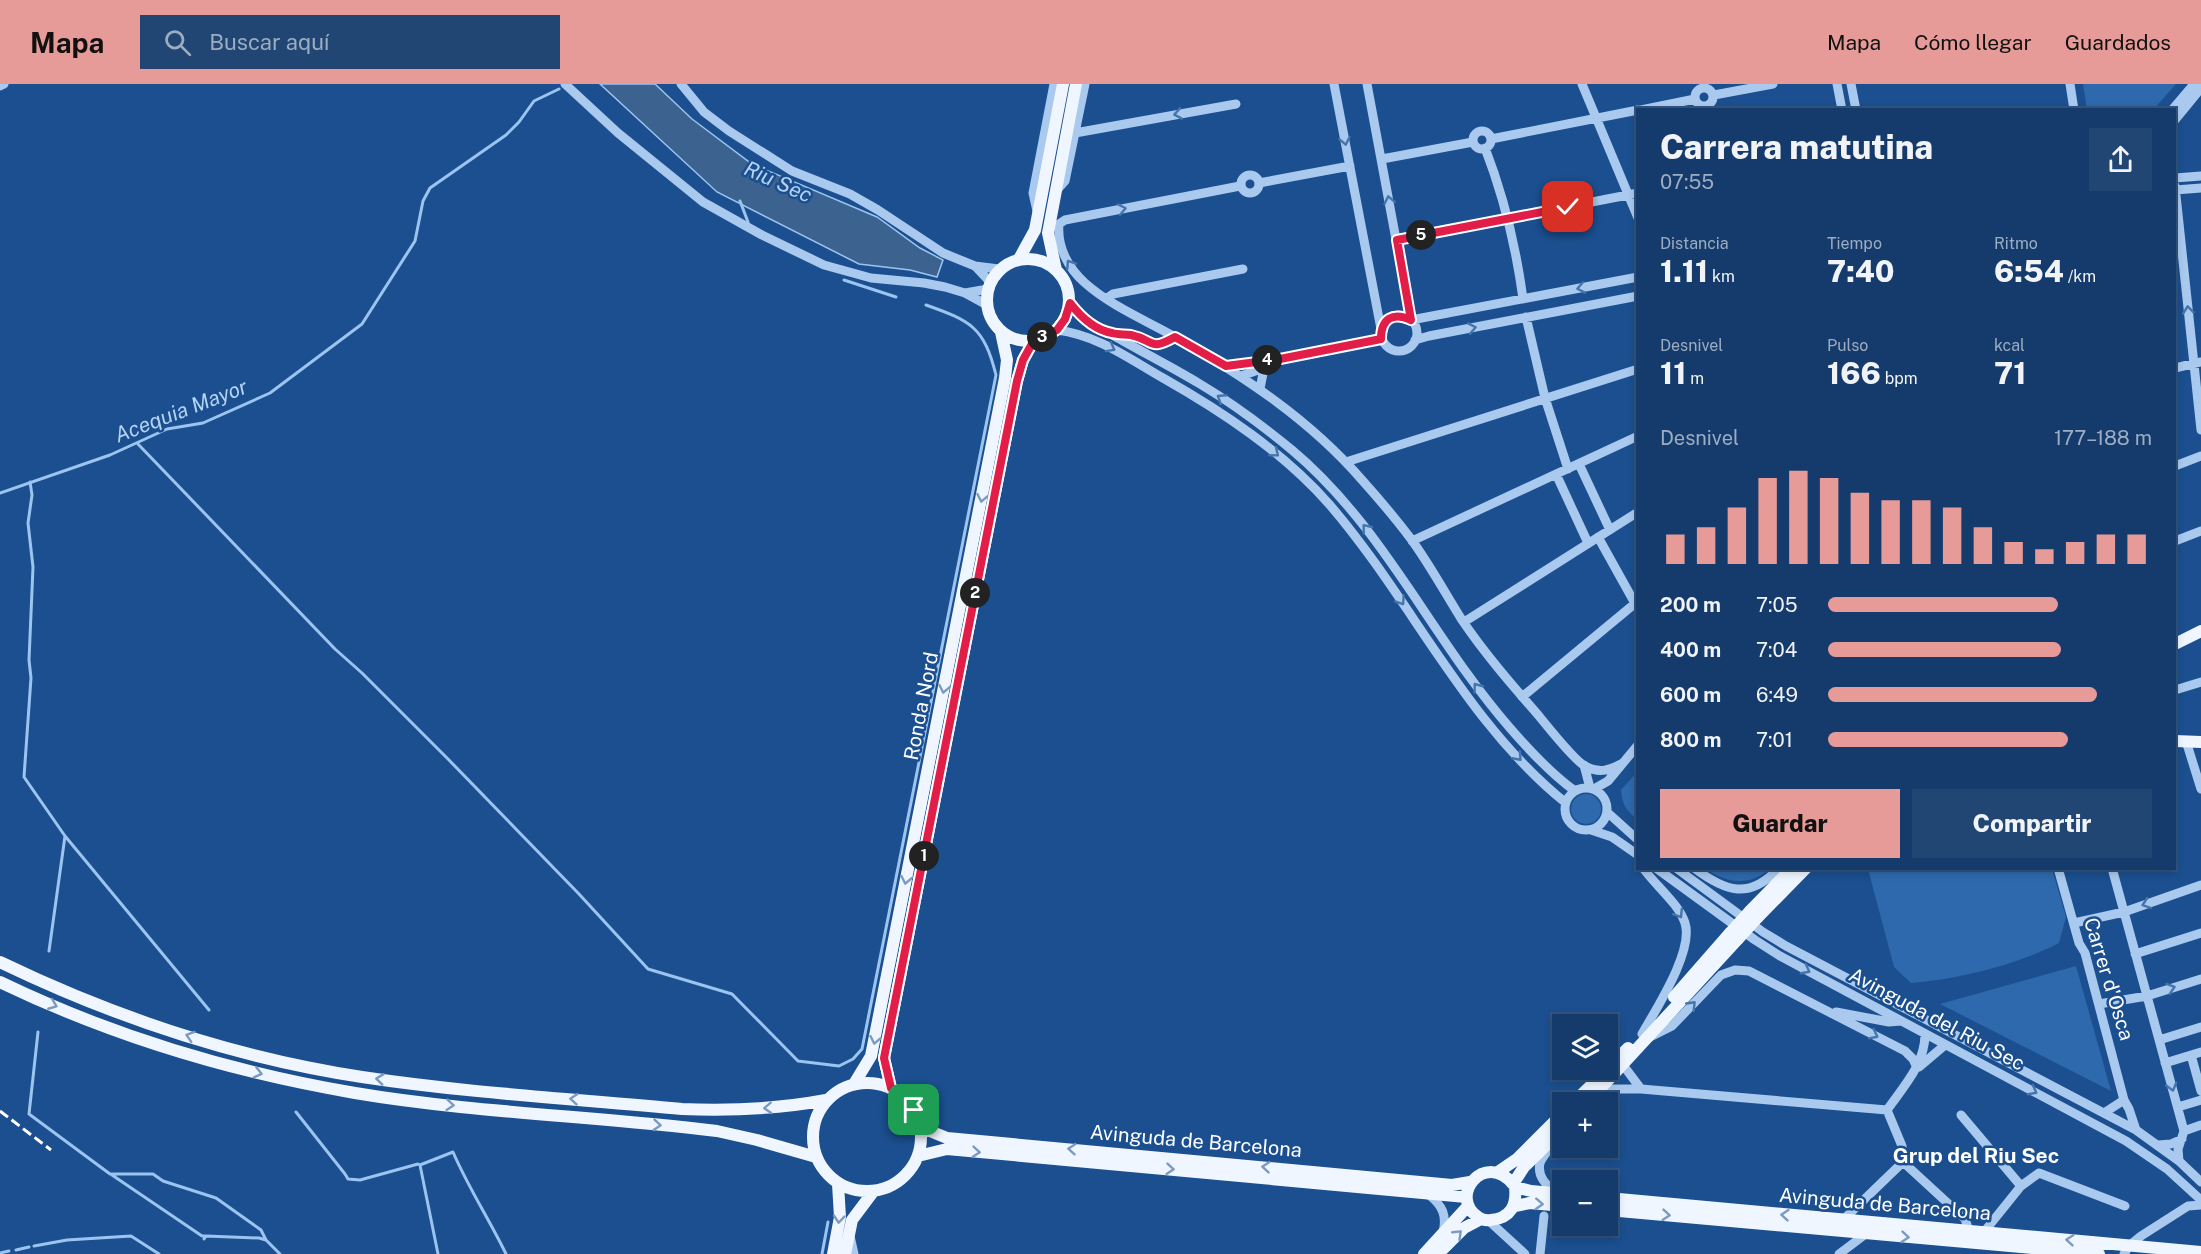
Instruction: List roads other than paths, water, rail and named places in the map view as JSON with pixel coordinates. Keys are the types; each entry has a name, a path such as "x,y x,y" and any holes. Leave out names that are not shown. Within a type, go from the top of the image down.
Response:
{"main road":[{"path":"1019,259 1035,230 1063,84"},
{"path":"1056,270 1048,233 1076,84"},
{"path":"1019,259 1037,259 1056,270 1066,283 1070,303 1065,319 1057,330 1033,342 1016,340 1001,332 991,320 987,305 989,286 999,269 1019,259"},
{"name":"Ronda Nord","path":"854,1084 871,1056 1005,378 1007,360 1001,332"},
{"name":"Ronda Nord","path":"891,1088 884,1058 1017,381 1023,360 1033,342"},
{"path":"2176,644 2201,631"},
{"path":"2181,741 2201,742"},
{"path":"1598,1092 1790,870"},
{"path":"1754,914 1804,870"},
{"path":"0,962 113,1011 211,1043 285,1062 361,1077 429,1086 682,1109 724,1110 785,1107 826,1100"},
{"path":"0,982 105,1027 207,1060 279,1079 427,1103 717,1131 816,1157"},
{"path":"1618,1059 1644,1037"},
{"path":"1584,1092 1596,1080"},
{"path":"871,1083 891,1088 902,1096 914,1110 920,1127 921,1143 918,1156 910,1171 895,1184 873,1192 855,1191 838,1184 827,1174 816,1157 812,1138 815,1120 826,1100 840,1089 854,1084 871,1083"},
{"path":"1498,1172 1517,1159 1552,1124"},
{"name":"Avinguda de Barcelona","path":"920,1127 947,1138 1452,1185 1470,1182"},
{"path":"1514,1186 1524,1167 1551,1141"},
{"name":"Avinguda de Barcelona","path":"918,1156 946,1149 1426,1192 1467,1202"},
{"path":"1424,1254 1443,1234 1467,1202 1470,1182 1484,1172 1498,1172 1506,1176 1514,1186 1515,1206 1506,1216 1485,1220 1464,1228 1438,1254"},
{"path":"833,1254 840,1217 838,1184"},
{"path":"1514,1186 1552,1196"},
{"path":"845,1254 852,1220 873,1192"},
{"name":"Avinguda de Barcelona","path":"1618,1199 1841,1225 1867,1233 2099,1254"},
{"path":"1515,1206 1552,1200"},
{"path":"1467,1202 1474,1214 1485,1220"},
{"name":"Avinguda de Barcelona","path":"1618,1211 1969,1231 1987,1243 2126,1250 2155,1244 2201,1252"}],"street":[{"path":"565,84 618,134 703,202 762,235 824,266 871,278 924,283 965,293 987,305"},
{"path":"681,84 704,112 729,131 792,171 850,194 943,253 975,266 999,269"},
{"path":"1037,216 1033,193 1054,84"},
{"path":"1054,193 1065,181 1085,84"},
{"path":"1334,84 1381,334 1388,348 1398,351 1408,349 1415,340 1416,330 1411,320 1367,84"},
{"path":"1397,240 1633,194 1582,84"},
{"path":"1650,108 1695,99 1699,104 1706,106 1712,103 1714,95 1773,84"},
{"path":"1837,84 1842,108"},
{"path":"1851,84 1856,108"},
{"path":"2070,84 2074,108"},
{"path":"2174,108 2194,84"},
{"path":"2176,119 2201,88"},
{"path":"1074,133 1236,104"},
{"path":"1491,139 1636,111"},
{"path":"1479,131 1487,132 1491,139 1490,145 1485,148 1477,148 1473,142 1474,135 1479,131"},
{"path":"1382,159 1473,142"},
{"path":"1485,148 1508,218 1523,299"},
{"path":"1350,166 1259,183 1257,191 1249,194 1240,186 1065,220 1059,224 1060,248 1071,267 1085,283 1106,299 1226,366 1315,432 1346,462 1412,541 1464,622 1522,697 1584,765 1599,771 1608,771 1623,763"},
{"path":"2176,178 2201,176"},
{"path":"2176,189 2201,188"},
{"path":"2176,197 2197,363 2201,430"},
{"path":"965,293 989,286 975,266"},
{"path":"1106,299 1113,294 1243,269"},
{"path":"1381,334 1388,319 1400,315 1411,320 1636,277"},
{"path":"1415,340 1636,296"},
{"path":"1070,303 1089,323 1201,384 1256,420 1294,452 1365,526 1389,558 1446,645 1497,714 1529,750 1564,783 1585,789 1605,799"},
{"path":"1526,317 1545,398 1568,469"},
{"path":"1057,330 1083,334 1194,395 1247,431 1285,461 1328,502 1378,566 1436,653 1487,721 1519,759 1566,803"},
{"path":"1110,333 1133,335 1153,345 1162,344 1175,337"},
{"path":"1226,366 1280,359 1381,334"},
{"path":"1241,376 1264,368 1280,359"},
{"path":"1241,376 1251,363"},
{"path":"2176,368 2197,363"},
{"path":"1260,389 1264,368"},
{"path":"1346,462 1636,370"},
{"path":"1412,541 1636,437"},
{"path":"2176,466 2201,456"},
{"path":"1579,464 1610,530"},
{"path":"1556,474 1588,543"},
{"path":"1464,622 1636,513"},
{"path":"2176,541 2201,531"},
{"path":"1598,537 1636,603"},
{"path":"1522,697 1636,606"},
{"path":"2176,690 2201,682"},
{"path":"2181,741 2201,789"},
{"path":"1591,830 1602,824 1607,812 1605,799 1608,781 1636,747"},
{"path":"1584,765 1585,789"},
{"path":"1608,781 1585,789 1566,803 1565,814 1570,824 1580,830 1591,830 1612,837 1636,854"},
{"path":"1607,812 1636,838"},
{"path":"1629,849 1636,858"},
{"path":"1644,1037 1671,983 1686,939 1686,924 1679,911 1645,870"},
{"name":"Avinguda del Riu Sec","path":"1659,870 1755,940 1902,1022 2126,1141 2167,1169 2201,1200"},
{"name":"Avinguda del Riu Sec","path":"1679,870 1763,932 1786,946 2136,1130 2179,1161 2201,1182"},
{"path":"1697,870 1716,885 1738,889 1758,886 1777,870"},
{"name":"Carrer d'Osca","path":"2059,870 2079,943 2085,953 2124,1100 2136,1130"},
{"path":"2113,870 2178,1107 2183,1135 2178,1149 2179,1161"},
{"path":"2074,923 2124,912 2201,885"},
{"path":"2135,954 2201,933"},
{"path":"1644,1037 1671,1026 1721,975 1735,970 1749,971 1905,1051 1913,1059 1917,1068"},
{"path":"2099,1004 2147,996 2201,979"},
{"path":"1824,1010 1889,1022 1902,1022"},
{"path":"2159,1040 2201,1027"},
{"path":"1887,1110 1917,1068 1925,1047 1925,1034"},
{"path":"1917,1068 1945,1045"},
{"path":"2165,1063 2201,1052"},
{"path":"2191,1055 2199,1076 2201,1091"},
{"path":"1623,1065 1641,1089"},
{"path":"1601,1089 1641,1089 1887,1110"},
{"path":"2104,1113 2124,1100"},
{"path":"2178,1107 2201,1100"},
{"path":"1887,1110 1902,1146 1903,1162 1965,1219 1969,1231"},
{"path":"1961,1115 2021,1186"},
{"path":"2158,1145 2171,1144 2201,1125"},
{"path":"1551,1141 1540,1162 1540,1175 1552,1190"},
{"path":"1840,1253 1843,1242 1841,1225 1903,1162"},
{"path":"1987,1243 2021,1186 2039,1173 2125,1206"},
{"path":"2188,1206 2191,1189"},
{"path":"1426,1192 1443,1209 1445,1220 1443,1234"},
{"path":"2126,1250 2141,1236 2188,1206 2201,1205"},
{"path":"1506,1216 1509,1238"},
{"path":"1540,1254 1544,1216"},
{"path":"1485,1220 1509,1238 1525,1254"},
{"path":"2155,1227 2155,1244"},
{"path":"1840,1253 1867,1233"},
{"path":"849,1234 854,1254"},
{"name":"Avinguda de Barcelona","path":"2141,1236 2155,1244"}],"water":[{"name":"Riu Sec","path":"600,84 655,84 692,119 752,164 877,217 920,248 943,260 937,277 910,270 859,264 717,192"}],"waterway":[{"name":"Acequia Mayor","path":"0,493 110,455 167,429 203,423 270,393 362,324 415,241 423,201 430,188 506,135 534,101 559,89"},
{"path":"740,201 748,222"},
{"path":"844,280 896,297"},
{"path":"137,443 335,649 448,759 648,969 732,994 798,1061 839,1066 853,1059 862,1049 996,375 986,346 973,328 954,316 926,305"},
{"path":"30,482 32,495 28,523 33,567 29,660 31,678 24,777 65,836 49,951"},
{"path":"65,836 209,1010"},
{"path":"38,1032 29,1114 110,1174 153,1174 163,1181 216,1198 261,1230 266,1240"},
{"path":"296,1112 348,1179 360,1180 420,1165 453,1152 506,1254"},
{"path":"420,1165 438,1254"},
{"path":"112,1175 202,1236 206,1236"},
{"path":"822,1254 828,1222"},
{"path":"34,1246 67,1240 131,1236 159,1254"},
{"path":"204,1239 206,1236 259,1238 266,1240 280,1254"},
{"path":"16,1250 29,1247"},
{"path":"0,1253 9,1251"}],"railway":[{"path":"0,1111 51,1150"}],"district":[{"name":"Grup del Riu Sec","path":"1976,1156"}]}
